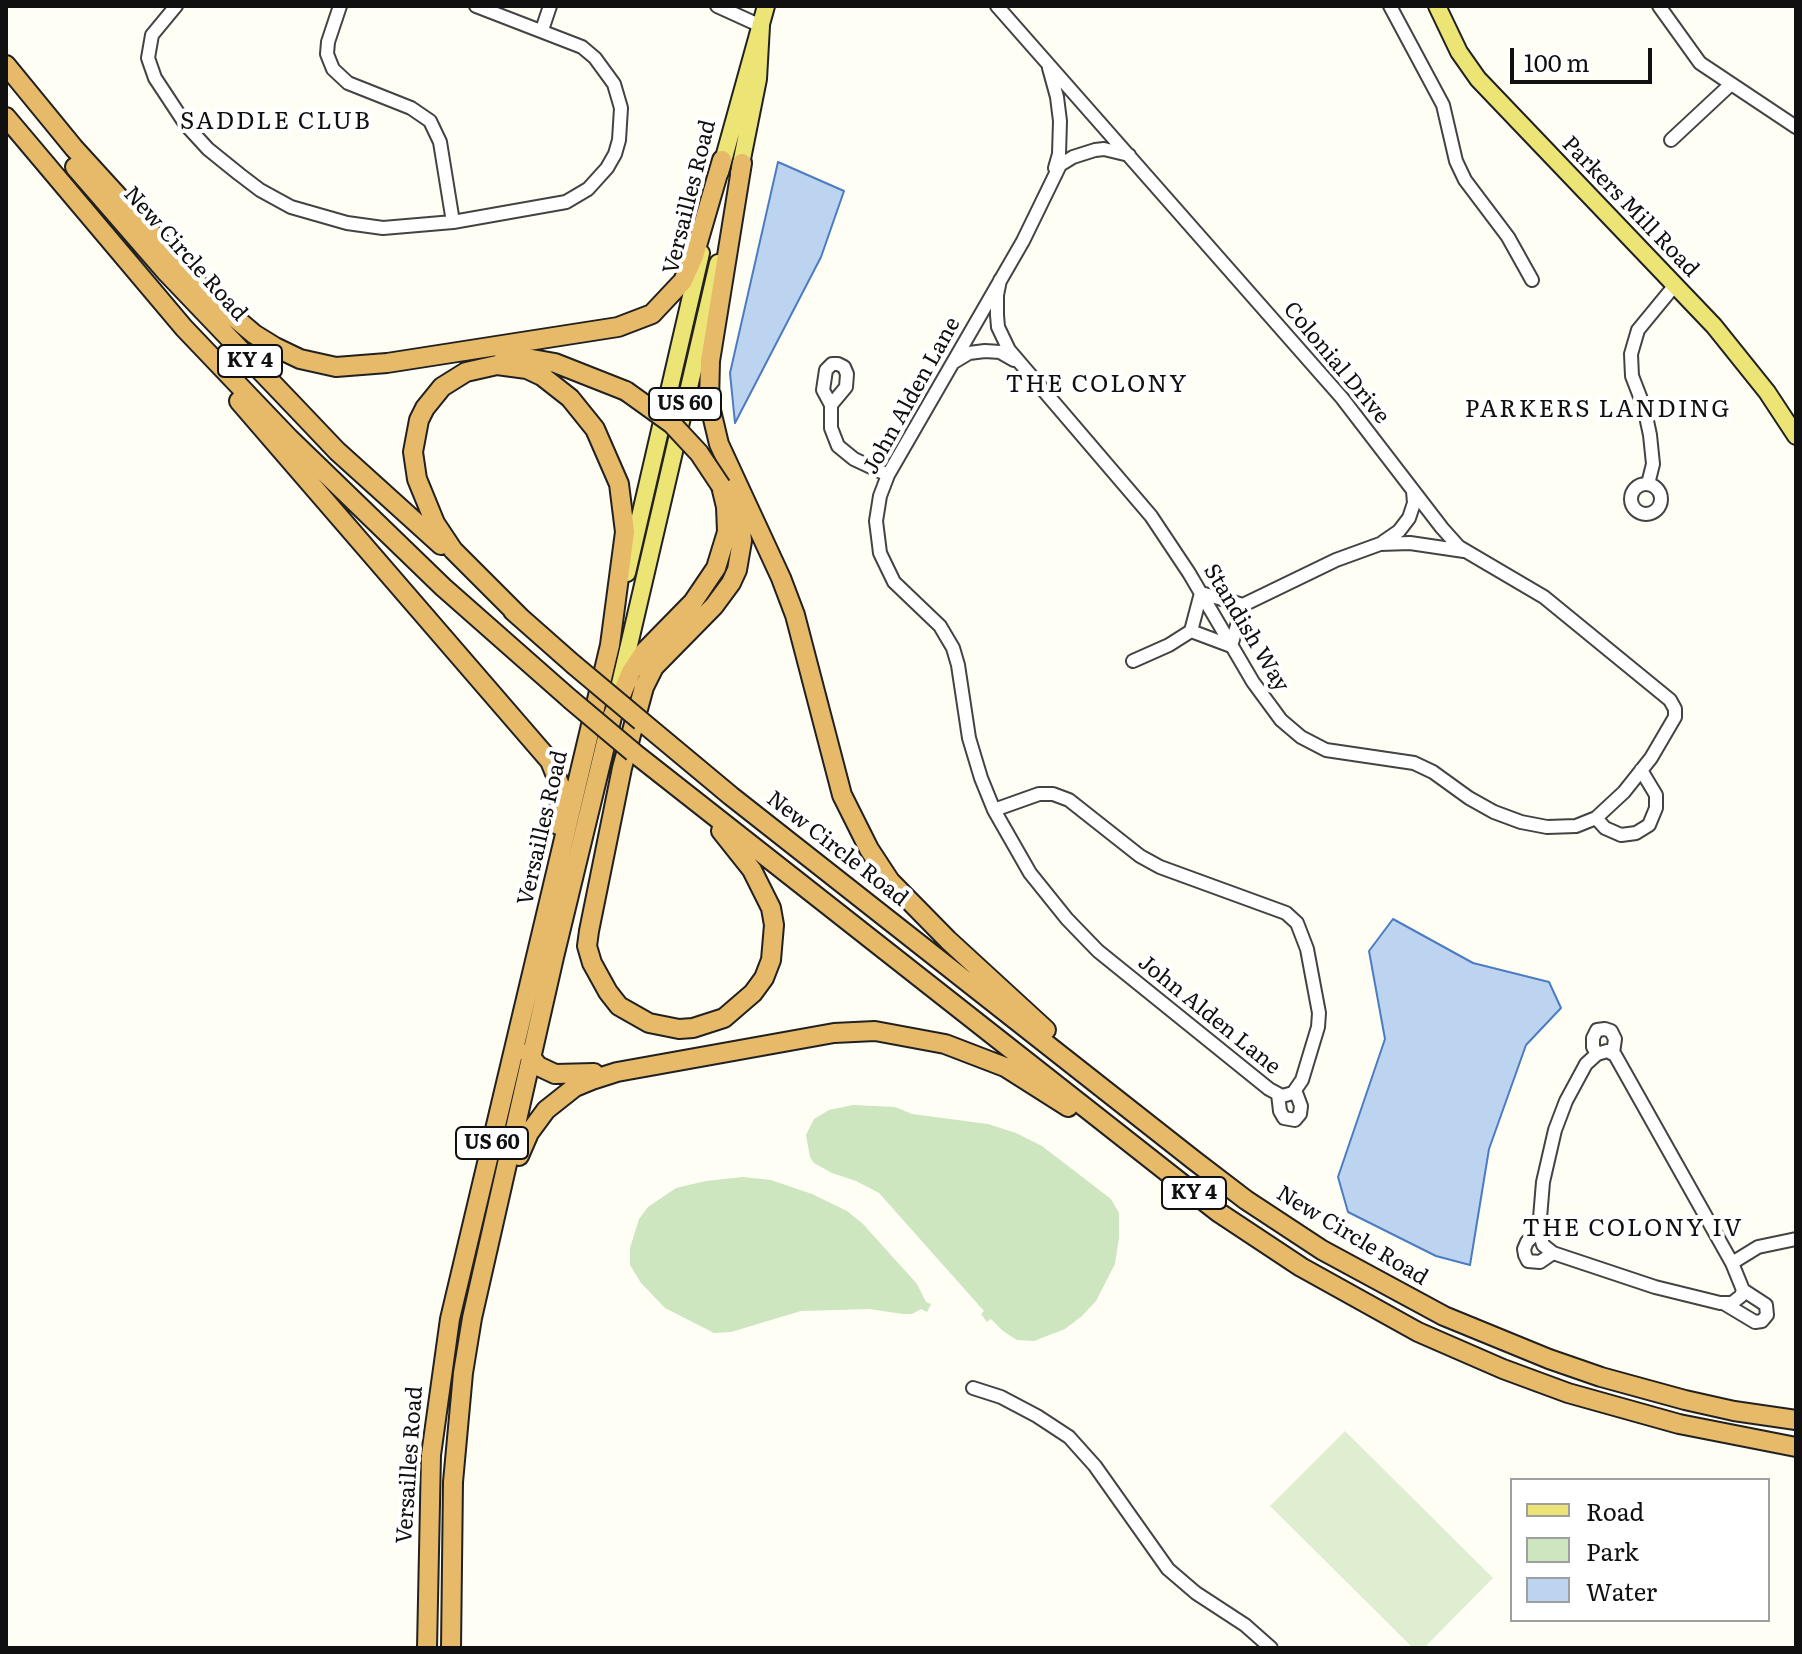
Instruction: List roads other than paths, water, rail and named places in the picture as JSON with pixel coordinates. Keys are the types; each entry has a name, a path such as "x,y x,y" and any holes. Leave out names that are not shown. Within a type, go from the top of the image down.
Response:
{"highway":[{"path":"6,65 74,148 209,296 254,334 300,359 336,367 359,367 618,327 652,314 683,281 694,256 722,160"},
{"name":"New Circle Road","path":"6,81 89,184 167,273 337,451 520,617 731,796 1246,1200 1293,1232 1396,1292 1520,1348 1614,1381 1734,1411 1796,1420"},
{"name":"KY 4","path":"6,117 184,328 343,493 443,587 633,752 1218,1212 1301,1267 1381,1313 1453,1348 1568,1393 1625,1410 1796,1447"},
{"path":"742,163 709,381 713,422 727,462 790,603 842,795 869,849 890,881 912,905 1136,1114"},
{"path":"184,328 261,429 555,769 561,788 560,814 544,888 528,991"},
{"path":"454,353 497,353 536,358 583,372 626,391 672,424 699,453 721,486 727,532 716,568 693,602 645,651 631,672 612,717"},
{"path":"520,617 453,550 441,532 417,479 413,452 419,420 442,387 466,372 497,365 527,369 557,387 595,429 612,464 621,495 625,532 610,645"},
{"path":"674,783 726,836 746,862 763,889 774,925 771,960 764,978 753,993 724,1018 679,1029 649,1023 619,1006 592,963 587,946 622,768 644,687 654,667 724,595 737,570 742,527 732,496 727,462"},
{"name":"Versailles Road","path":"427,1648 431,1455 450,1319 610,645"},
{"name":"Versailles Road","path":"451,1648 455,1438 472,1318 612,717"},
{"path":"517,1033 532,1059 555,1074 617,1072 834,1033 875,1031 908,1036 945,1044 1005,1067 1165,1170"},
{"path":"484,1261 521,1148 537,1121 575,1087 617,1072"}],"main road":[{"name":"Versailles Road","path":"610,645 722,160 766,6"},
{"name":"Parkers Mill Road","path":"1437,6 1459,52 1489,91 1675,285 1748,367 1796,436"},
{"name":"Versailles Road","path":"612,717 742,163 758,79 761,26"}],"street":[{"path":"176,6 152,35 148,58 155,78 186,125 208,149 260,190 291,207 347,223 383,228 453,222 552,206 577,197 599,179 615,154 621,108 614,84 602,65 588,51 476,6"},
{"path":"340,6 328,42 327,54 333,69 348,83 411,108 430,121 440,142 453,222"},
{"path":"542,30 550,6"},
{"path":"717,6 761,26"},
{"name":"Colonial Drive","path":"997,6 1332,387 1442,528 1464,551 1513,576 1544,597 1670,700 1675,709 1673,722 1641,770"},
{"path":"1390,6 1443,105 1456,161 1465,180 1508,237 1532,280"},
{"path":"1659,6 1700,63 1796,127"},
{"name":"John Alden Lane","path":"994,810 1032,795 1061,796 1150,862 1291,917 1301,929 1304,939 1319,1013 1317,1038 1302,1080 1295,1090 1289,1095 1269,1089 1082,937 1030,873 994,810 981,778 969,738 953,648 934,620 894,582 880,553 877,509 882,487 1034,219 1052,179 1059,154 1060,134 1057,97 1047,62"},
{"path":"1671,140 1730,85"},
{"name":"John Alden Lane","path":"1052,179 1063,162 1084,152 1104,149 1129,155"},
{"name":"Standish Way","path":"1000,280 996,303 998,327 1009,350 1151,516 1273,710 1314,746 1414,763 1433,772 1482,806 1521,822 1562,827 1576,826 1596,818"},
{"path":"1648,484 1653,464 1650,435 1644,407 1632,376 1631,354 1638,330 1675,285"},
{"name":"Standish Way","path":"954,362 969,353 985,351 1006,355 1019,365"},
{"path":"831,405 831,428 838,446 854,459 888,475"},
{"path":"1133,661 1191,631 1201,593 1243,605 1394,536 1409,518 1414,503 1413,491"},
{"path":"1380,544 1410,543 1464,551"},
{"path":"1191,631 1231,646 1243,605"},
{"path":"1641,770 1656,795 1656,808 1649,825 1636,833 1621,835 1605,828 1596,818 1616,800 1641,770"},
{"path":"1597,1054 1593,1038 1597,1030 1611,1031 1615,1039 1613,1053 1732,1263 1743,1290 1766,1305 1767,1315 1762,1321 1755,1322 1725,1304 1655,1287 1553,1253 1543,1245 1539,1230 1546,1165 1555,1130 1580,1075 1597,1054 1613,1053"},
{"path":"1278,1094 1284,1118 1295,1120 1301,1106 1295,1090"},
{"path":"1539,1230 1524,1249 1528,1261 1540,1262 1553,1253"},
{"path":"1732,1263 1758,1247 1796,1239"},
{"path":"1725,1304 1737,1300 1743,1290"},
{"path":"973,1388 1025,1410 1069,1437 1095,1466 1168,1569 1196,1593 1245,1625 1271,1648"}],"water":[{"path":"778,162 844,191 821,257 735,423 730,373"},
{"path":"1393,919 1473,963 1549,982 1561,1008 1526,1045 1489,1149 1470,1265 1436,1256 1348,1212 1338,1177 1385,1039 1369,951"}],"district":[{"name":"SADDLE CLUB","path":"276,122"},
{"name":"THE COLONY","path":"1097,385"},
{"name":"PARKERS LANDING","path":"1598,410"},
{"name":"THE COLONY IV","path":"1633,1229"}]}
